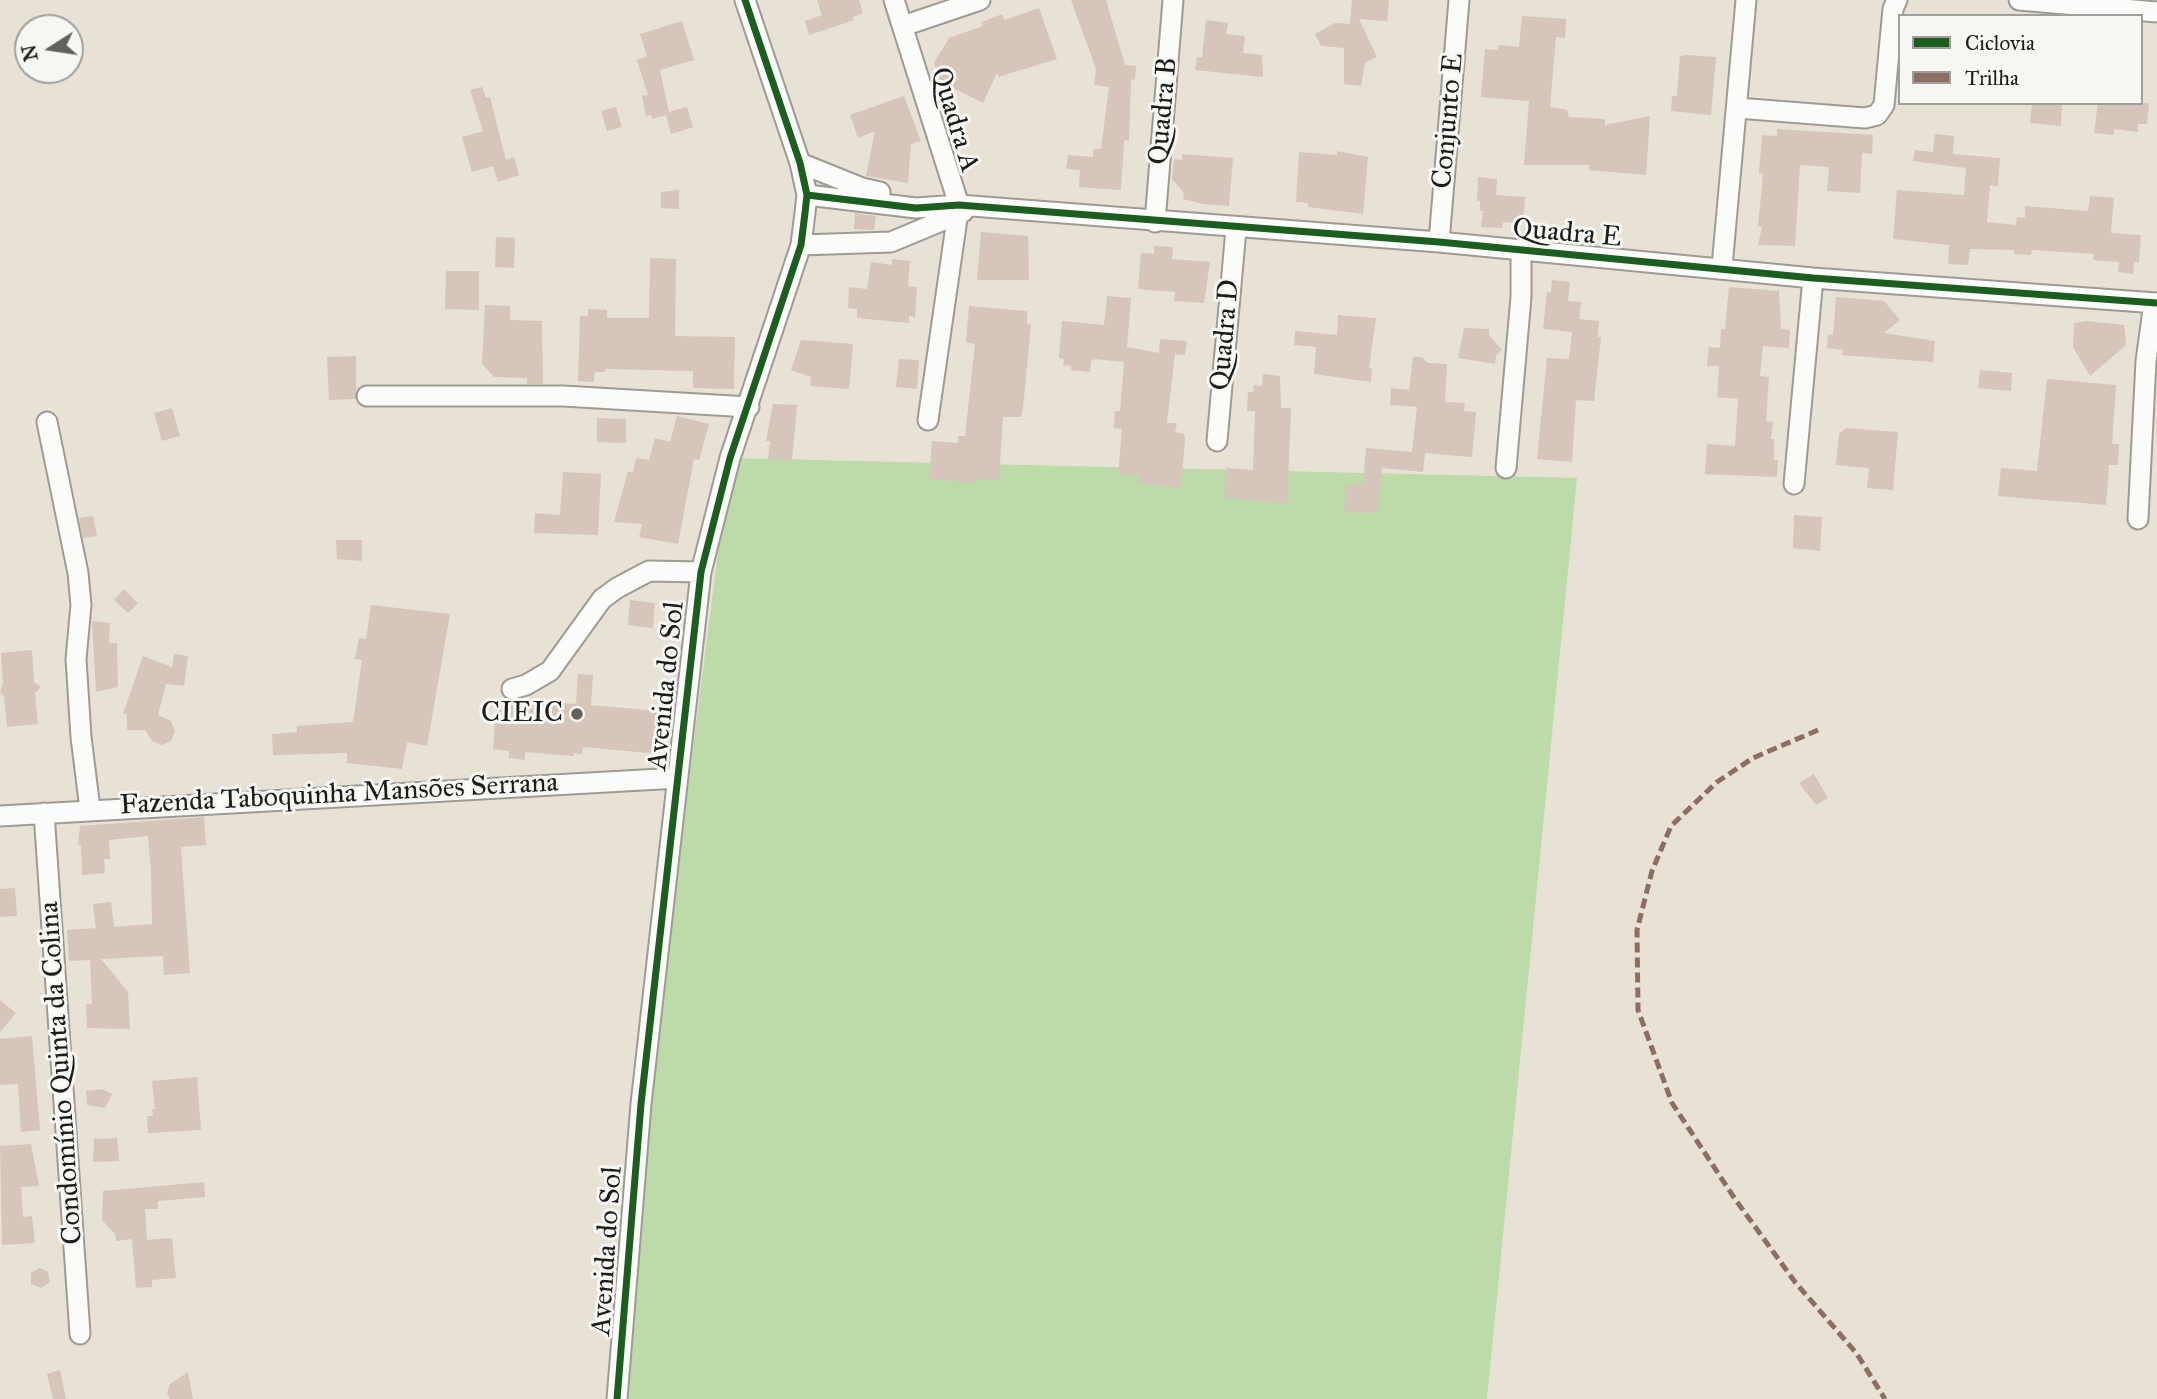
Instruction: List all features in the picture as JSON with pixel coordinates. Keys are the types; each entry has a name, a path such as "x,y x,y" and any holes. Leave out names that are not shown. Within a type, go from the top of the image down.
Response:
{"street":[{"name":"Avenida do Sol","path":"617,1399 641,1104 701,572 730,458 801,245 807,195 800,163 745,0"},
{"name":"Quadra A","path":"894,0 963,209 928,420"},
{"path":"903,26 981,0"},
{"name":"Quadra B","path":"1154,222 1174,0"},
{"name":"Conjunto E","path":"1439,242 1459,0"},
{"path":"1722,267 1746,0"},
{"path":"1737,108 1865,118 1877,115 1884,105 1893,9 1897,0"},
{"path":"2019,0 2157,12"},
{"path":"800,163 862,188 891,194 916,208"},
{"name":"Quadra E","path":"807,195 916,208 1439,242 1521,252 1722,267 1813,278 2156,303"},
{"path":"801,245 891,242 963,209"},
{"name":"Quadra D","path":"1217,441 1236,229"},
{"path":"1506,468 1521,310 1521,252"},
{"path":"1794,484 1813,278"},
{"path":"2138,519 2146,361 2156,303"},
{"path":"367,396 563,396 749,407"},
{"path":"47,422 78,573 81,605 76,659 81,737 90,808"},
{"path":"512,688 526,685 550,671 602,599 617,588 649,571 701,572"},
{"name":"Fazenda Taboquinha Mansões Serrana","path":"0,816 90,808 678,778"},
{"name":"Condomínio Quinta da Colina","path":"44,813 80,1334"}],"green space":[{"path":"730,458 1577,478 1487,1399 610,1399"}],"building":[{"path":"817,0 859,0 863,13 853,17 854,20 809,35 805,21 822,15"},
{"path":"1071,0 1106,0 1125,65 1136,66 1135,80 1131,79 1129,141 1124,140 1121,190 1079,187 1080,170 1066,169 1068,155 1093,157 1093,149 1101,149 1109,87 1094,85 1096,69"},
{"path":"1352,0 1389,0 1387,21 1359,19 1377,57 1365,63 1361,86 1344,84 1344,48 1321,46 1315,34 1335,23 1350,24"},
{"path":"1039,8 1057,59 998,77 997,73 983,103 941,82 934,63 949,38 983,26 982,22 1002,14 1004,20"},
{"path":"1522,16 1566,19 1565,38 1556,37 1550,107 1567,110 1569,117 1605,119 1605,125 1650,116 1646,175 1589,170 1589,165 1524,165 1529,101 1481,97 1485,49 1498,50 1499,45 1519,47"},
{"path":"1206,20 1228,23 1226,34 1245,36 1243,53 1262,55 1263,77 1195,70 1197,57 1202,57"},
{"path":"682,21 694,60 660,70 669,112 687,107 693,127 671,134 666,115 652,119 651,115 646,116 642,96 648,95 637,60 647,56 640,34"},
{"path":"1680,56 1716,57 1711,115 1671,111 1672,96 1677,96"},
{"path":"482,87 486,98 490,97 506,160 514,157 519,175 498,182 493,166 472,172 462,137 483,131 470,90"},
{"path":"904,96 921,141 911,144 908,183 866,176 875,131 858,138 850,115"},
{"path":"2149,103 2147,124 2138,124 2138,132 2114,129 2114,135 2094,133 2098,105"},
{"path":"2032,105 2062,105 2061,126 2030,123"},
{"path":"616,107 622,127 607,131 601,111"},
{"path":"1777,129 1873,135 1872,154 1862,153 1860,193 1827,191 1829,167 1800,165 1795,246 1758,245 1762,227 1758,226 1763,174 1759,173 1762,135 1777,136"},
{"path":"1935,134 1954,136 1953,154 2000,158 1998,186 1990,185 1987,222 2016,225 2017,217 2025,218 2025,206 2088,211 2090,196 2114,198 2111,233 2141,235 2139,262 2134,262 2133,274 2118,272 2119,262 2093,260 2094,254 2032,250 2031,255 2014,254 2014,250 1970,249 1968,265 1948,264 1949,245 1893,239 1897,190 1964,195 1966,168 1913,161 1915,150 1933,152"},
{"path":"1337,151 1368,157 1363,214 1308,207 1308,203 1296,202 1299,152 1337,155"},
{"path":"1182,154 1233,158 1229,206 1183,199 1184,193 1172,179 1174,159 1182,160"},
{"path":"1478,177 1497,179 1496,195 1525,197 1523,224 1503,222 1502,228 1481,227 1483,211 1480,211 1480,201 1477,201"},
{"path":"679,190 679,209 661,208 661,192"},
{"path":"855,213 876,216 874,230 854,229"},
{"path":"981,232 1028,236 1029,280 977,280"},
{"path":"496,237 515,238 514,268 495,267"},
{"path":"1154,246 1173,247 1172,259 1210,262 1204,303 1174,301 1175,292 1138,289 1141,253 1154,254"},
{"path":"650,258 676,259 675,336 735,337 734,389 693,388 693,371 605,369 605,372 595,372 594,382 578,381 580,316 588,316 588,309 607,310 607,318 649,318"},
{"path":"892,259 910,261 908,286 917,287 915,317 909,316 909,323 857,318 857,309 848,308 849,287 867,289 871,262 892,265"},
{"path":"446,271 479,271 479,310 445,309"},
{"path":"1552,280 1570,282 1568,301 1581,302 1579,319 1599,321 1598,337 1601,337 1594,401 1576,400 1572,462 1537,459 1547,358 1569,359 1572,332 1543,329 1547,292 1551,292"},
{"path":"1729,287 1779,291 1781,329 1790,330 1789,348 1763,346 1760,376 1769,377 1766,421 1773,422 1771,439 1774,439 1774,460 1778,460 1777,477 1705,474 1707,444 1735,446 1738,399 1717,397 1719,366 1707,366 1709,347 1720,348 1721,329 1725,329"},
{"path":"1107,296 1131,298 1127,347 1159,353 1160,339 1187,341 1185,355 1175,354 1167,423 1177,423 1175,432 1184,434 1181,488 1139,483 1139,475 1118,475 1122,429 1114,428 1115,411 1120,411 1124,362 1095,359 1091,361 1090,372 1071,370 1071,366 1063,365 1064,359 1059,358 1062,321 1104,325"},
{"path":"1836,297 1884,301 1900,320 1884,333 1935,341 1933,362 1842,355 1843,350 1827,348 1828,334 1833,335"},
{"path":"485,305 510,306 510,320 542,321 543,384 527,384 527,378 494,377 482,364"},
{"path":"969,306 1027,311 1027,324 1031,324 1021,417 1003,417 999,480 976,479 975,483 929,479 932,441 958,443 958,436 965,436 975,344 966,342"},
{"path":"1338,315 1376,318 1369,368 1372,369 1371,382 1314,374 1316,347 1294,345 1295,331 1337,335"},
{"path":"2086,321 2124,325 2126,340 2125,346 2090,376 2073,347 2074,323"},
{"path":"1464,328 1489,329 1489,335 1502,350 1496,355 1495,364 1458,358"},
{"path":"801,340 853,344 849,389 810,386 811,377 791,370"},
{"path":"356,356 356,399 329,400 327,357"},
{"path":"1413,357 1422,357 1428,363 1447,364 1445,402 1465,403 1464,411 1476,412 1472,457 1412,452 1417,407 1390,405 1391,388 1409,390"},
{"path":"899,359 919,360 917,389 896,387"},
{"path":"1980,370 2012,373 2011,391 1978,388"},
{"path":"1263,374 1280,376 1281,408 1291,408 1287,504 1224,497 1226,468 1253,470 1255,411 1247,411 1248,392 1253,392 1254,385 1262,386"},
{"path":"2047,379 2116,385 2112,444 2119,444 2118,465 2109,465 2106,505 1998,496 2001,468 2037,471"},
{"path":"773,404 797,405 792,461 768,459 770,441 766,441"},
{"path":"172,408 180,436 162,441 154,413"},
{"path":"677,416 709,424 699,460 694,459 678,544 639,537 642,524 614,522 628,471 633,473 636,458 649,460 655,438 670,442"},
{"path":"597,418 626,419 626,443 597,442"},
{"path":"1846,428 1898,432 1893,490 1867,488 1869,468 1836,465 1839,434"},
{"path":"1366,448 1425,453 1423,472 1382,468 1377,513 1344,512 1346,484 1363,485"},
{"path":"563,472 601,474 598,535 534,533 535,513 560,515"},
{"path":"1794,515 1822,517 1820,551 1793,548"},
{"path":"93,516 97,536 83,538 79,518"},
{"path":"336,540 362,540 362,561 337,559"},
{"path":"124,589 138,603 128,613 114,600"},
{"path":"630,600 655,603 653,628 628,625"},
{"path":"371,605 450,614 427,746 407,742 402,769 347,763 347,753 273,755 272,734 297,732 297,726 353,722 362,660 355,659 359,638 366,639"},
{"path":"92,621 110,623 109,643 117,643 118,687 96,692"},
{"path":"32,650 34,682 41,687 35,693 38,724 7,727 4,696 0,692 3,684 1,653"},
{"path":"174,654 188,656 184,686 166,684 158,715 171,721 175,731 171,741 162,745 152,741 145,730 127,730 127,714 123,714 143,656 172,667"},
{"name":"CIEIC","path":"578,674 593,675 591,705 658,711 656,727 662,727 660,754 583,747 582,754 574,753 574,756 525,752 525,760 509,758 509,751 493,749 497,698 576,704"},
{"path":"1814,774 1828,798 1816,805 1799,783"},
{"path":"204,817 206,845 181,847 190,973 164,975 163,956 101,959 128,992 130,1029 87,1028 86,1004 92,1004 90,960 69,961 67,930 96,928 93,904 111,902 114,927 152,924 151,870 148,836 109,840 110,859 104,859 105,873 82,875 81,846 78,844 80,826"},
{"path":"15,888 17,916 0,917 0,889"},
{"path":"0,1000 16,1013 0,1032"},
{"path":"32,1036 40,1130 21,1132 18,1084 0,1085 0,1039"},
{"path":"197,1077 201,1130 148,1133 147,1116 153,1116 152,1109 155,1109 152,1081"},
{"path":"102,1089 112,1094 105,1108 87,1105 86,1091"},
{"path":"117,1138 119,1161 93,1162 94,1139"},
{"path":"31,1144 39,1186 21,1187 23,1217 32,1216 35,1243 2,1245 0,1146"},
{"path":"204,1182 205,1197 158,1201 158,1209 145,1209 147,1240 172,1238 176,1278 152,1280 152,1287 136,1288 132,1239 116,1241 115,1234 102,1220 103,1191"},
{"path":"40,1268 48,1272 50,1282 41,1288 31,1284 31,1273"},
{"path":"60,1370 66,1399 53,1399 47,1374"},
{"path":"188,1372 193,1399 170,1399 167,1393 170,1384"}],"marked path":[{"path":"1818,730 1753,758 1717,782 1671,826 1652,871 1637,930 1638,1010 1672,1103 1735,1199 1795,1282 1857,1354 1885,1399"}],"cycle path":[{"path":"617,1399 641,1104 701,572 730,458 801,245 807,195 800,163 745,0"},
{"path":"807,195 916,208 959,205 1439,242 1813,278 2157,303"}],"place":[{"name":"CIEIC","path":"577,714"}]}
